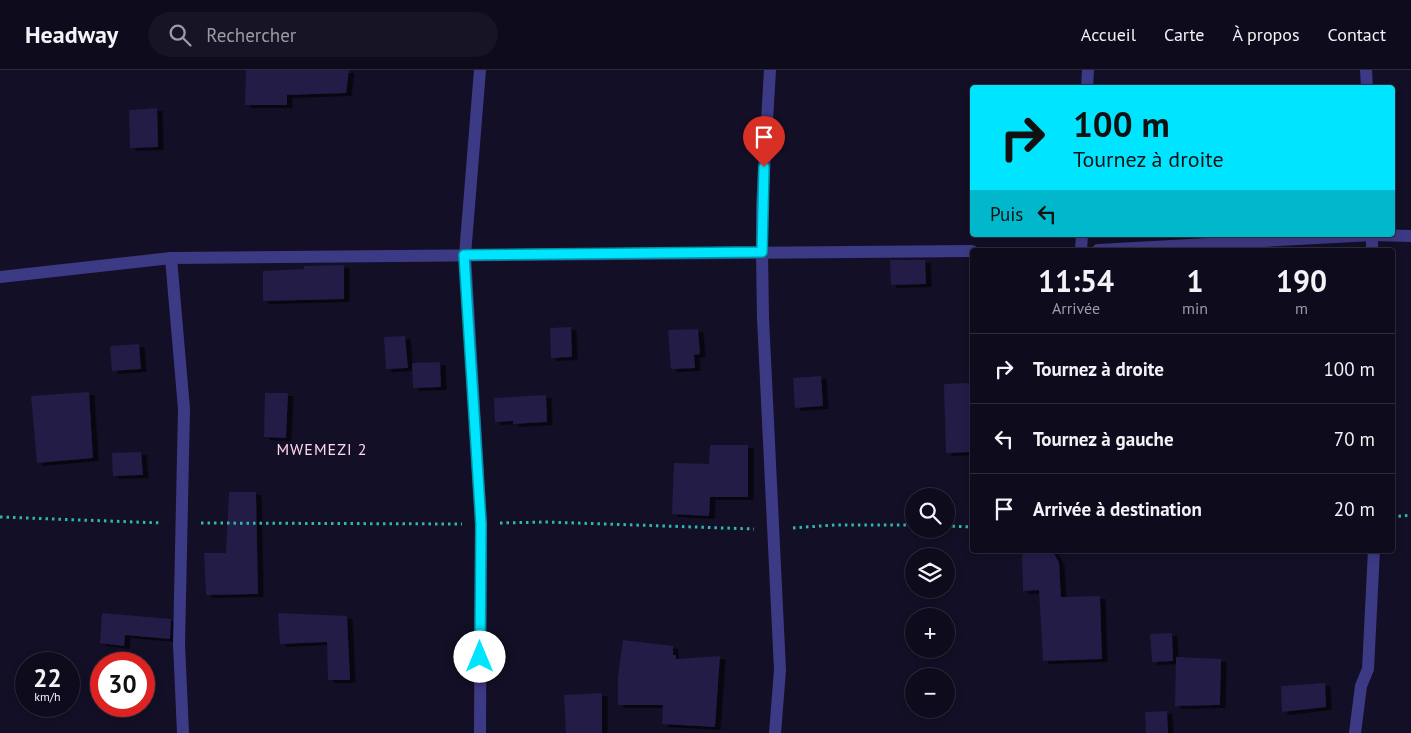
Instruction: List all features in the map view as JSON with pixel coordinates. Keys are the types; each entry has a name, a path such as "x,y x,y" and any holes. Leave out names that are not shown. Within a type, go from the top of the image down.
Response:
{"street":[{"path":"480,70 464,255 481,524 480,733"},
{"path":"770,70 763,195 762,252 763,318 780,670 775,733"},
{"path":"1087,85 1088,70"},
{"path":"1366,70 1367,85"},
{"path":"1395,236 1411,236"},
{"path":"1135,248 1335,237"},
{"path":"0,277 171,258 970,251"},
{"path":"171,258 184,409 185,451 180,523 179,644 183,733"},
{"path":"1355,733 1361,686 1368,670 1374,553"}],"path":[{"path":"1395,517 1411,516"},
{"path":"0,517 180,523 481,524 546,522 773,529 834,525 905,525"},
{"path":"955,526 970,527"}],"building":[{"path":"246,70 349,70 346,93 287,95 287,105 245,105"},
{"path":"157,108 158,147 130,148 129,110"},
{"path":"890,260 925,260 926,284 891,285"},
{"path":"344,265 344,299 263,301 263,271 304,269 304,266"},
{"path":"571,327 572,357 551,358 550,328"},
{"path":"698,329 700,354 694,355 695,368 671,369 668,330"},
{"path":"405,336 408,368 386,369 384,337"},
{"path":"139,344 141,369 112,371 110,346"},
{"path":"440,362 441,387 413,388 412,363"},
{"path":"821,376 823,406 795,408 793,378"},
{"path":"970,383 970,452 946,453 944,384"},
{"path":"89,392 93,458 37,463 31,396"},
{"path":"265,393 288,393 286,438 264,437"},
{"path":"546,395 547,422 513,424 513,421 495,422 494,398"},
{"path":"710,445 748,445 748,497 710,497 709,516 672,514 674,463 709,464"},
{"path":"141,452 143,475 113,476 112,453"},
{"path":"229,492 256,492 258,594 206,595 204,553 226,553"},
{"path":"1022,553 1054,553 1059,562 1061,597 1100,596 1102,659 1043,661 1039,590 1023,591"},
{"path":"102,613 171,619 170,639 125,635 124,646 100,643"},
{"path":"278,613 347,616 350,680 328,680 327,642 280,644"},
{"path":"1172,633 1173,661 1152,662 1150,634"},
{"path":"623,640 673,646 673,655 676,655 676,659 720,656 715,727 662,724 663,705 618,705 618,677"},
{"path":"1176,657 1221,659 1220,705 1175,706"},
{"path":"1325,683 1326,707 1282,712 1281,686"},
{"path":"602,693 602,733 566,733 564,695"},
{"path":"1167,711 1168,733 1146,733 1145,712"}],"district":[{"name":"MWEMEZI 2","path":"322,449"}],"route":[{"path":"480,657 481,524 464,255 762,252 764,167"}]}
